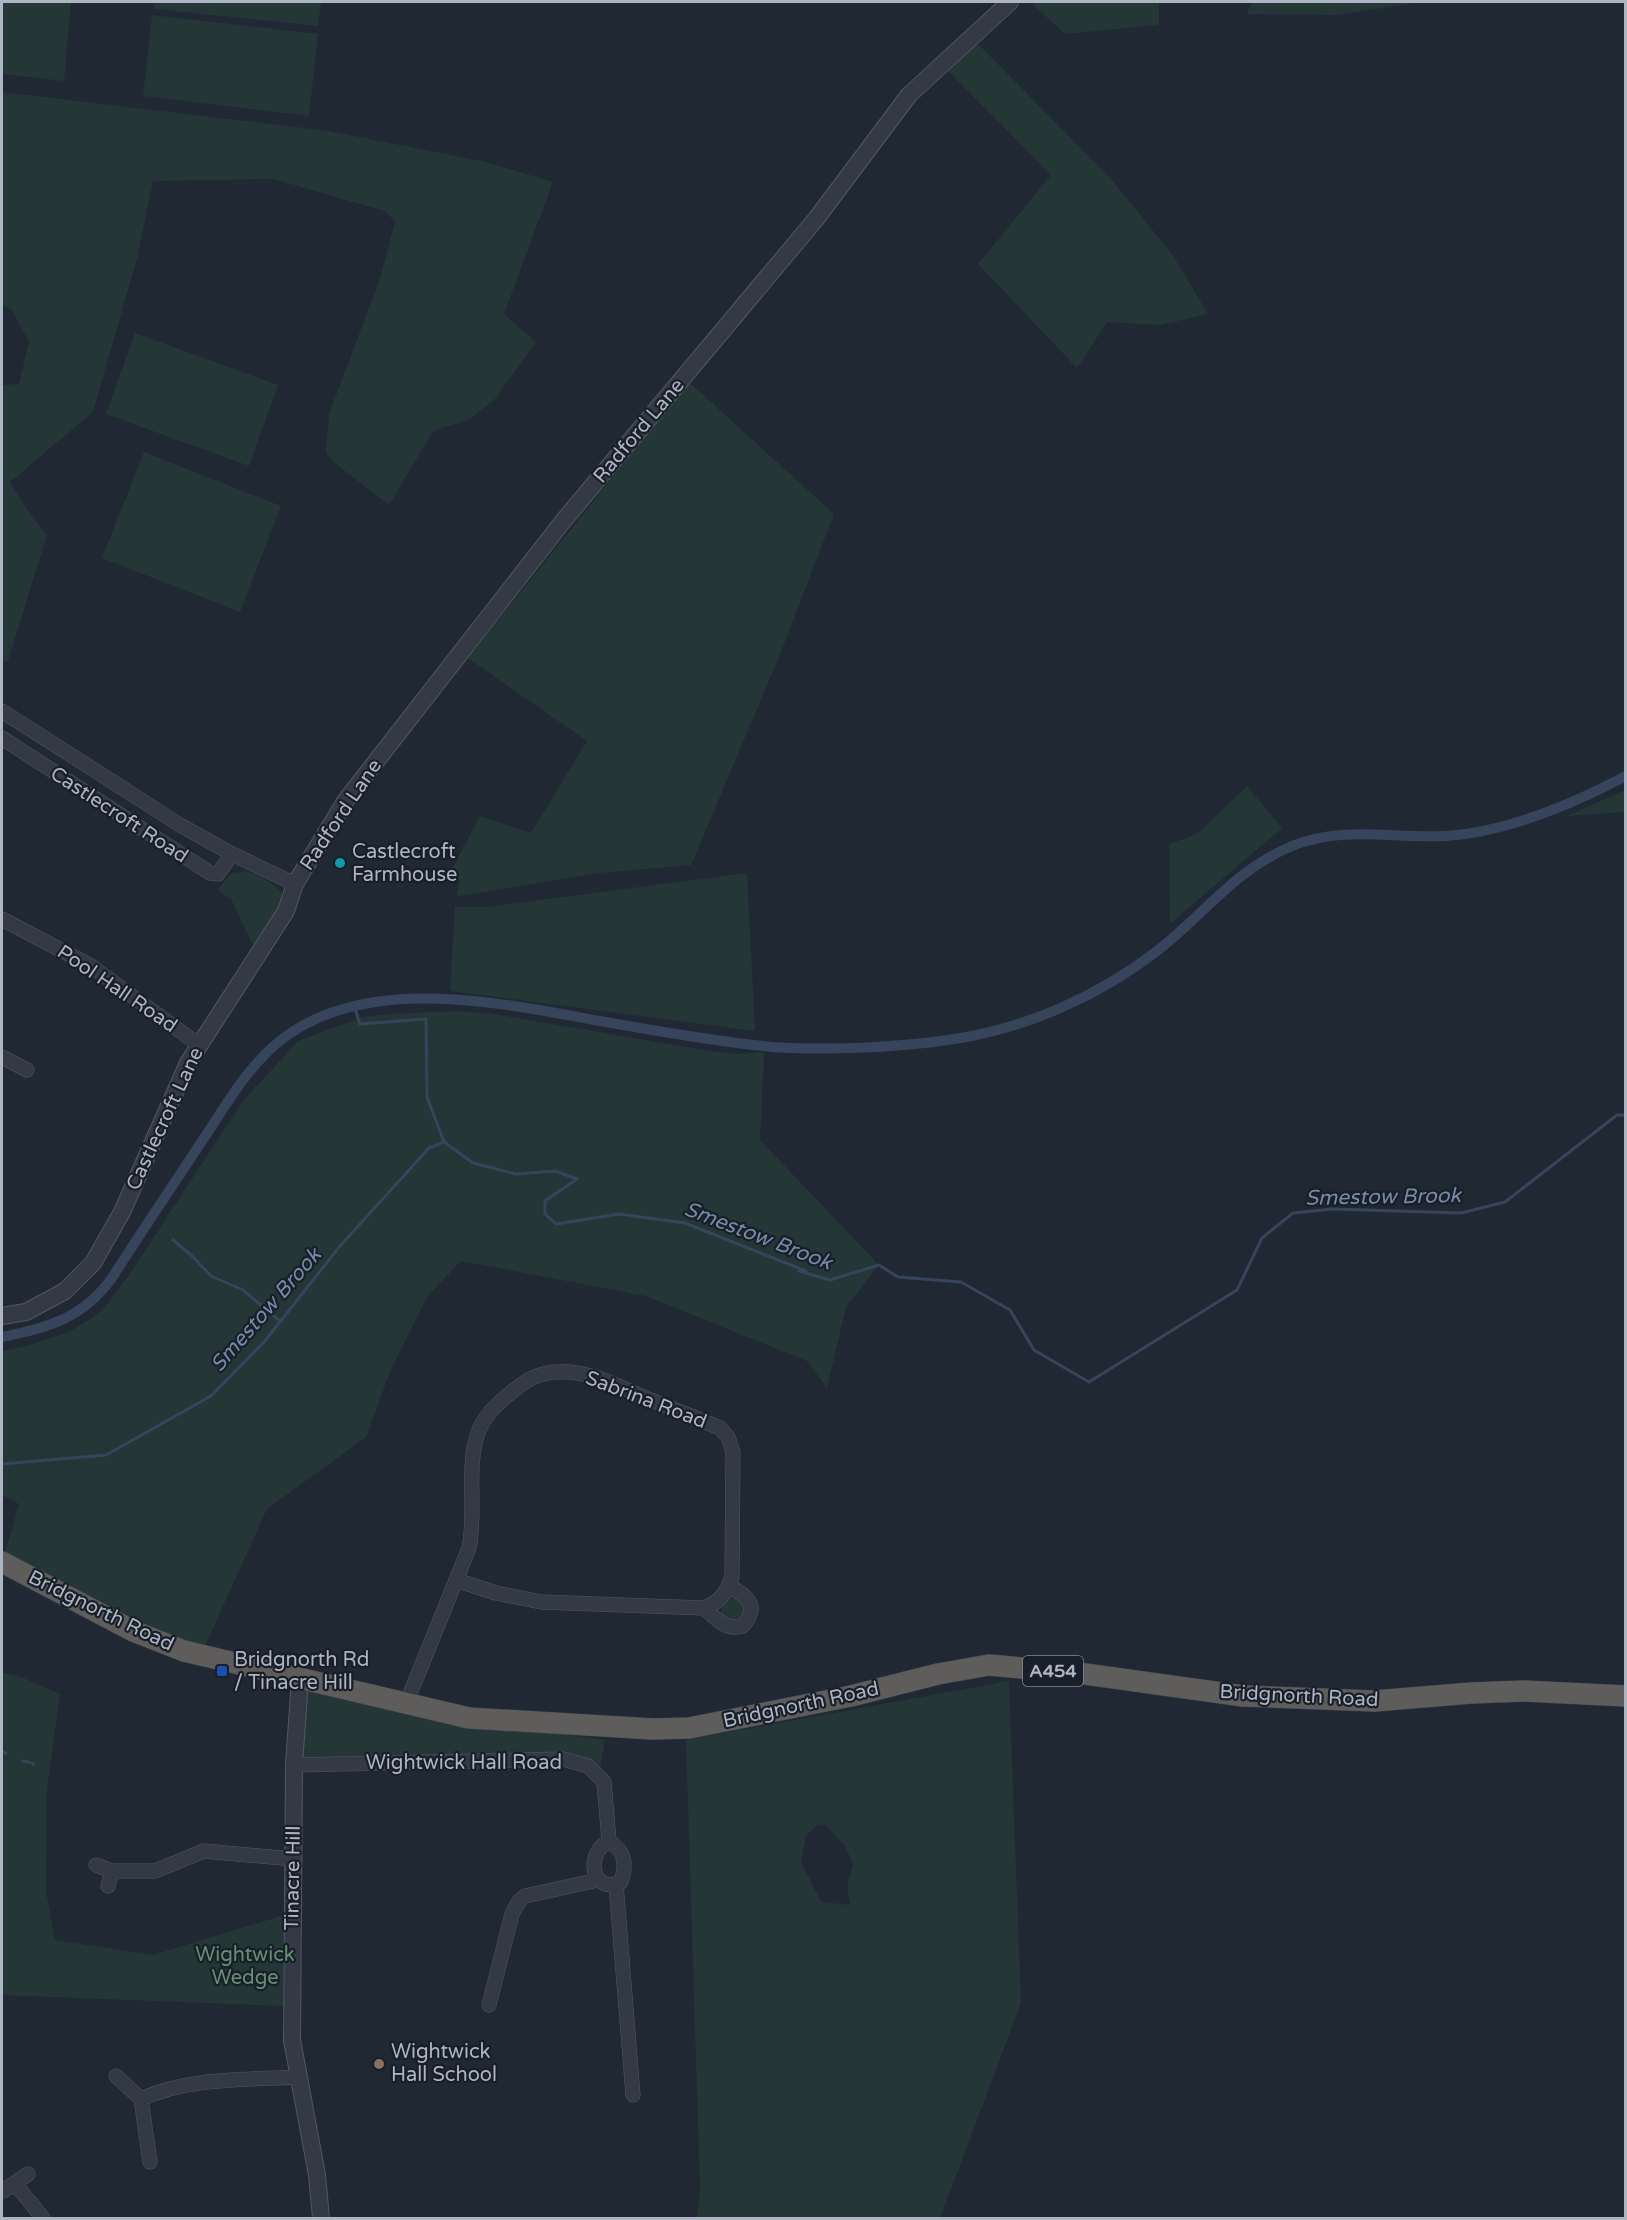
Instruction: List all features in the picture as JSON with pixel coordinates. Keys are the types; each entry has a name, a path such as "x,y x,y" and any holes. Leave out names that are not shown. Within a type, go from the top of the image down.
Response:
{"highway":[{"name":"Bridgnorth Road","path":"2,1562 160,1643 184,1651 469,1718 653,1729 689,1728 851,1696 938,1674 989,1665 1078,1673 1243,1696 1375,1701 1524,1691 1626,1696"}],"street":[{"name":"Radford Lane","path":"295,884 346,800 564,520 816,219 909,95 1010,2"},
{"name":"Castlecroft Road","path":"2,711 180,825 232,854 295,884"},
{"name":"Castlecroft Road","path":"2,738 210,873 218,874 232,854"},
{"name":"Castlecroft Lane","path":"2,1316 26,1312 65,1291 93,1263 122,1212 179,1080 285,911 295,884"},
{"name":"Pool Hall Road","path":"2,919 91,966 199,1045"},
{"path":"2,1057 27,1070"},
{"name":"Sabrina Road","path":"406,1704 471,1537 473,1453 479,1429 487,1416 503,1399 520,1385 542,1374 570,1372 594,1376 720,1428 728,1437 734,1452 732,1576 729,1586"},
{"path":"456,1580 496,1593 541,1602 704,1608 715,1603 729,1586 743,1593 751,1607 751,1616 743,1626 732,1629 726,1627 704,1608"},
{"name":"Tinacre Hill","path":"300,1679 294,1766 292,2040 317,2175 321,2218"},
{"name":"Wightwick Hall Road","path":"294,1766 563,1759 588,1766 604,1782 609,1841"},
{"path":"609,1841 618,1846 622,1852 625,1864 621,1882 604,1884 598,1880 594,1864 596,1854 602,1844 609,1841"},
{"path":"96,1865 112,1871 155,1871 204,1851 293,1859"},
{"path":"108,1886 112,1871"},
{"path":"489,2005 512,1914 519,1901 525,1896 598,1880"},
{"path":"616,1884 633,2095"},
{"path":"116,2076 141,2099 150,2162"},
{"path":"141,2099 160,2090 184,2084 298,2077"},
{"path":"3,2191 28,2174"},
{"path":"15,2184 43,2218"}],"green space":[{"path":"2,2 71,2 64,81 2,74"},
{"path":"154,2 321,2 318,26 154,9"},
{"path":"1030,2 1159,2 1159,25 1065,34"},
{"path":"1251,2 1425,2 1334,15 1247,14"},
{"path":"152,15 318,34 309,116 143,96"},
{"path":"978,44 1111,179 1172,254 1208,314 1160,325 1107,322 1077,368 978,264 1051,175 947,70"},
{"path":"2,92 329,131 486,162 553,182 504,314 536,342 495,399 470,419 433,431 389,505 331,460 326,452 329,414 380,279 395,221 384,211 274,179 153,181 138,255 93,412 10,482 32,517 47,535 8,661 2,661 2,385 19,384 29,342 12,310 2,305"},
{"path":"135,333 278,385 249,466 106,414"},
{"path":"689,382 834,514 779,657 691,865 599,873 457,896 459,882 452,869 480,816 531,833 587,741 468,658"},
{"path":"144,452 281,506 240,612 102,558"},
{"path":"1247,786 1282,828 1170,924 1169,844 1197,834"},
{"path":"1625,790 1625,812 1567,816"},
{"path":"247,871 272,884 284,896 276,918 255,949 231,899 217,890 232,873"},
{"path":"747,873 755,1031 450,991 455,907 487,907"},
{"path":"457,1011 494,1014 710,1051 736,1054 764,1052 760,1140 879,1265 846,1307 827,1388 807,1361 646,1296 461,1261 427,1297 391,1369 366,1437 267,1509 205,1646 177,1641 90,1601 4,1556 19,1504 2,1495 2,1351 30,1345 69,1332 95,1316 106,1306 131,1272 243,1101 298,1041 362,1017"},
{"path":"735,1598 743,1604 747,1613 739,1624 721,1617 724,1604"},
{"name":"Wightwick Wedge","path":"2,1672 19,1676 60,1694 47,1790 46,1891 55,1940 153,1955 284,1915 283,2006 2,1995"},
{"path":"1009,1681 1021,2003 940,2218 697,2218 700,2189 686,1740","holes":["818,1824 826,1826 845,1846 853,1864 847,1888 850,1905 821,1902 801,1862 806,1836"]},
{"path":"311,1691 507,1727 605,1740 600,1768 560,1754 299,1758 304,1693"}],"waterway":[{"path":"2,1337 50,1325 76,1312 101,1292 244,1078 264,1055 309,1022 348,1008 389,1000 432,998 476,1001 696,1037 777,1047 857,1048 961,1038 1013,1026 1088,995 1157,951 1253,867 1292,846 1311,840 1350,834 1446,836 1493,829 1561,807 1626,776"},
{"path":"354,1006 360,1024 426,1019 427,1097 444,1142"},
{"name":"Smestow Brook","path":"2,1464 106,1455 211,1396 264,1342 340,1246 429,1148 444,1142 473,1163 516,1174 555,1171 577,1179 545,1201 545,1214 556,1224 619,1214 685,1223 806,1271 799,1271 830,1280 879,1265 898,1277 961,1282 1010,1310 1034,1350 1089,1382 1237,1290 1262,1238 1293,1213 1332,1209 1461,1213 1505,1202 1617,1115 1626,1115"},
{"path":"173,1240 211,1276 243,1290 280,1321"},
{"path":"2,1752 6,1753"},
{"path":"23,1761 29,1762"}],"place":[{"name":"Castlecroft Farmhouse","path":"340,863"},
{"name":"Bridgnorth Rd / Tinacre Hill","path":"222,1671"},
{"name":"Wightwick Hall School","path":"379,2064"}]}
